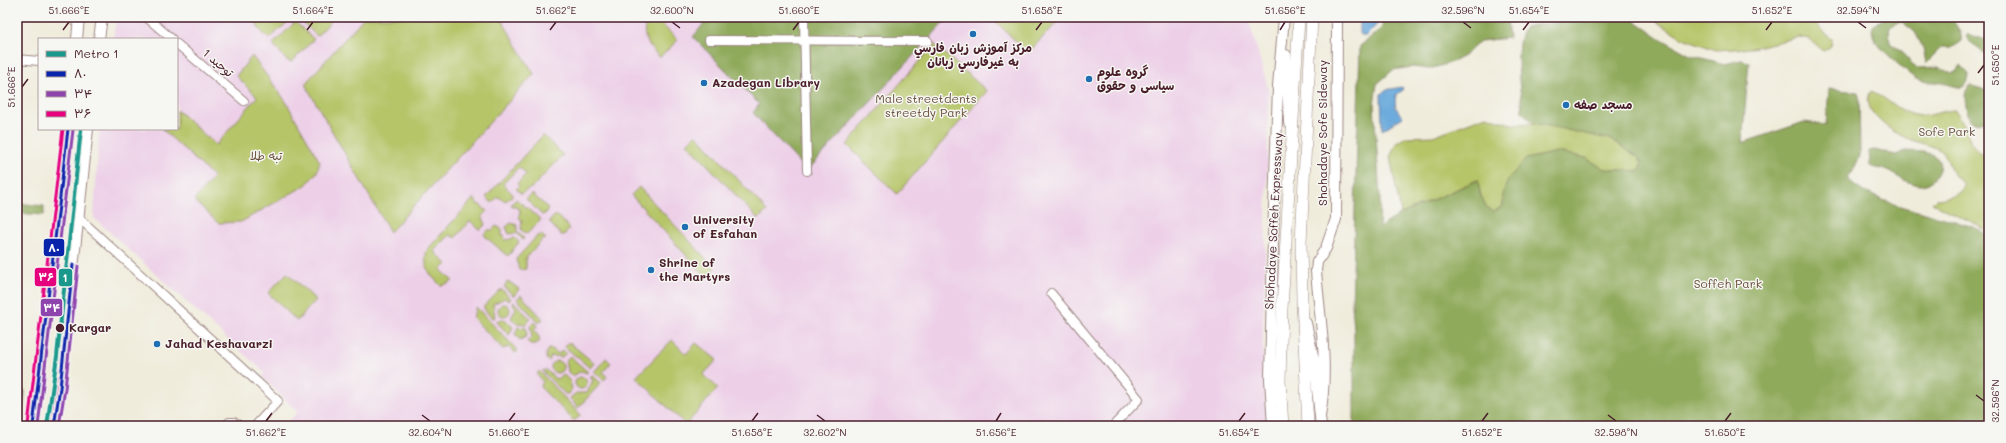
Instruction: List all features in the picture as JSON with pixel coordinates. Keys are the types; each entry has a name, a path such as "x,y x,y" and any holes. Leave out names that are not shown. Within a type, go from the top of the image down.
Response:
{"highway":[{"name":"Shohadaye Soffeh Expressway","path":"1283,426 1280,372 1299,17"},
{"path":"1308,426 1302,301 1301,242 1312,17"}],"main road":[{"path":"76,38 79,17"},
{"path":"99,38 102,17"},
{"path":"1284,17 1289,183"},
{"path":"1273,426 1270,379 1273,239 1278,86 1284,17"},
{"name":"Shohadaye Sofe Sideway","path":"1320,416 1324,393 1325,358 1316,271 1319,257 1326,248 1336,219 1337,17"},
{"path":"33,426 68,130"},
{"path":"54,426 60,388 88,130"},
{"path":"1302,301 1314,360 1321,426"}],"street":[{"path":"146,17 171,38"},
{"path":"804,17 807,171"},
{"path":"709,40 928,41"},
{"name":"توحید 1","path":"178,45 244,101"},
{"path":"17,59 38,61"},
{"path":"78,217 278,401 255,426"},
{"path":"1051,293 1139,398 1113,426"},
{"path":"226,426 229,422 234,422 240,426"}],"shaded area":[{"name":"University of Esfahan","path":"116,17 1248,17 1269,92 1263,342 1267,426 284,426 298,412 262,377 265,373 94,218 99,130 178,130 178,38 113,38"}],"green space":[{"path":"258,17 292,18 269,39 258,27"},
{"path":"300,17 335,17 317,36 299,19"},
{"path":"364,17 500,17 534,74 390,232 305,84"},
{"path":"709,17 949,17 807,171 753,113 759,104 693,37"},
{"path":"991,17 1062,17 1028,53"},
{"name":"Soffeh Park","path":"1385,17 1507,17 1509,38 1480,41 1464,56 1450,63 1429,69 1412,67 1393,70 1377,84 1374,105 1380,198 1379,228 1401,214 1478,180 1480,194 1487,208 1493,212 1503,206 1503,193 1508,179 1526,159 1557,152 1586,158 1604,169 1640,171 1642,163 1637,156 1609,139 1534,123 1522,112 1518,56 1521,35 1525,27 1569,21 1583,17 1630,17 1660,38 1690,55 1725,64 1741,60 1749,62 1742,143 1804,122 1826,125 1829,89 1859,92 1860,156 1853,171 1847,178 1857,187 1883,200 1912,210 1968,225 1989,236 1989,426 1354,426 1354,329 1352,305 1360,46 1381,29"},
{"path":"1649,17 1811,17 1824,33 1832,39 1831,46 1824,51 1809,39 1799,37 1752,48 1716,50 1683,38"},
{"path":"1886,17 1951,17 1960,32 1961,42 1953,47 1942,47 1926,63 1923,48 1915,32 1902,22 1898,22 1890,27 1890,43 1903,52 1912,65 1917,68 1938,67 1952,73 1956,72 1960,65 1969,74 1966,85 1963,87 1956,87 1939,82 1921,81 1909,74 1874,39 1872,26"},
{"path":"651,18 656,19 678,40 660,57 648,44 646,39 645,28"},
{"path":"295,22 314,39 292,62 286,60 273,44"},
{"path":"1968,34 1989,41 1989,56 1968,40 1966,37"},
{"name":"Male streetdents streetdy Park","path":"934,44 987,91 897,194 847,145"},
{"name":"تبه طلا","path":"252,56 285,100 320,162 317,172 306,185 241,222 218,223 194,200 214,177 163,130 178,130 178,111 216,145 257,97 236,76"},
{"path":"1971,85 1989,92 1989,119 1976,124 1970,120 1965,101 1966,92"},
{"name":"Sofe Park","path":"1871,91 1897,108 1915,115 1930,115 1955,110 1963,122 1974,146 1983,155 1989,154 1989,233 1978,225 1932,203 1936,199 1949,197 1956,194 1964,185 1953,174 1943,153 1932,146 1911,140 1896,133 1880,121 1870,107 1868,99"},
{"path":"1486,116 1511,124 1534,123 1554,126 1609,139 1637,156 1642,164 1640,171 1604,169 1586,158 1557,152 1526,159 1503,193 1503,206 1493,212 1484,202 1477,180 1401,214 1390,157 1396,143 1406,137 1433,136"},
{"path":"696,134 767,211 758,219 687,143"},
{"path":"543,135 563,155 533,187 522,194 516,189 519,186 517,184 526,174 519,167 503,184 512,193 512,196 506,201 498,197 492,203 486,197"},
{"path":"1874,150 1896,155 1905,151 1923,152 1934,155 1939,160 1940,165 1938,173 1930,182 1924,185 1910,183 1885,170 1870,166 1869,151"},
{"path":"639,187 715,268 706,277 631,195"},
{"path":"532,194 548,208 545,214 542,215 526,199"},
{"path":"474,198 478,205 479,204 487,211 482,216 486,224 480,230 470,221 455,238 450,235 434,251 447,264 441,270 453,281 441,286 433,278 426,266 427,250"},
{"path":"516,199 539,218 540,221 527,234 521,230 522,220 519,218 520,209 511,205"},
{"path":"17,203 44,206 44,215 17,213"},
{"path":"554,216 557,216 569,227 564,235 561,235 549,222"},
{"path":"511,223 517,225 517,232 524,238 523,240 516,233 509,234 506,227"},
{"path":"496,226 502,229 502,236 504,236 505,240 515,238 519,242 509,255 506,255 484,234 490,229 491,231"},
{"path":"542,235 546,239 542,240 526,258 526,269 519,270 516,259 537,236"},
{"path":"287,273 316,300 297,321 268,293"},
{"path":"508,281 519,289 514,296 504,287"},
{"path":"500,290 503,290 511,299 509,301 505,298 493,304 495,317 492,318 484,309 484,306"},
{"path":"521,295 543,319 539,323 517,299"},
{"path":"514,302 531,319 526,324 516,323 511,318 516,308 513,304"},
{"path":"502,304 506,304 510,310 506,316 502,316 498,312 498,308"},
{"path":"476,307 518,351 515,353 509,347 503,349 473,318"},
{"path":"506,320 513,327 509,335 496,321"},
{"path":"534,322 537,326 534,330 540,341 536,344 530,344 527,341 532,338 530,326"},
{"path":"518,327 526,328 527,336 520,340 515,334"},
{"path":"672,340 686,354 696,343 717,360 703,375 718,388 686,425 636,377"},
{"path":"567,343 570,343 594,363 590,368 565,347"},
{"path":"548,349 552,349 559,354 562,350 566,353 562,357 551,356 549,361 546,359"},
{"path":"570,356 588,372 586,373 582,371 572,376 568,372 566,360"},
{"path":"606,358 611,363 603,372 607,377 604,380 594,372"},
{"path":"555,361 559,361 563,367 559,373 555,373 551,369 551,365"},
{"path":"546,370 556,379 564,375 570,381 572,389 568,394 565,394 542,371"},
{"path":"539,371 581,415 574,421 540,387 543,382 537,375"},
{"path":"592,375 601,383 578,408 570,398 576,393 587,393 593,380 590,377"},
{"path":"579,377 583,377 587,383 583,389 579,389 575,385 575,381"},
{"path":"17,385 25,391 22,426 17,426"}],"water":[{"path":"1360,17 1381,17 1381,20 1366,36 1362,36 1360,33"},
{"path":"1402,87 1403,90 1396,95 1395,105 1403,117 1382,130 1381,94 1385,90"}],"metro line":[{"name":"1","path":"47,426 57,356 81,130"}],"transit line":[{"name":"۳۶","path":"28,425 63,130"},
{"name":"۸۰","path":"33,426 68,130"},
{"name":"۳۴","path":"38,426 73,130"},
{"name":"۳۶","path":"49,425 55,387 68,264"},
{"name":"۸۰","path":"54,426 60,388 73,265"},
{"name":"۳۴","path":"59,426 65,389 78,266"}],"place":[{"name":"مرکز آموزش زبان فارسي به غيرفارسي زبانان","path":"973,34"},
{"name":"گروه علوم سیاسی و حقوق","path":"1089,79"},
{"name":"Azadegan Library","path":"704,83"},
{"name":"مسجد صفه","path":"1566,105"},
{"name":"University of Esfahan","path":"685,227"},
{"name":"Shrine of the Martyrs","path":"651,270"},
{"name":"Kargar","path":"60,328"},
{"name":"Jahad Keshavarzi","path":"157,344"}]}
